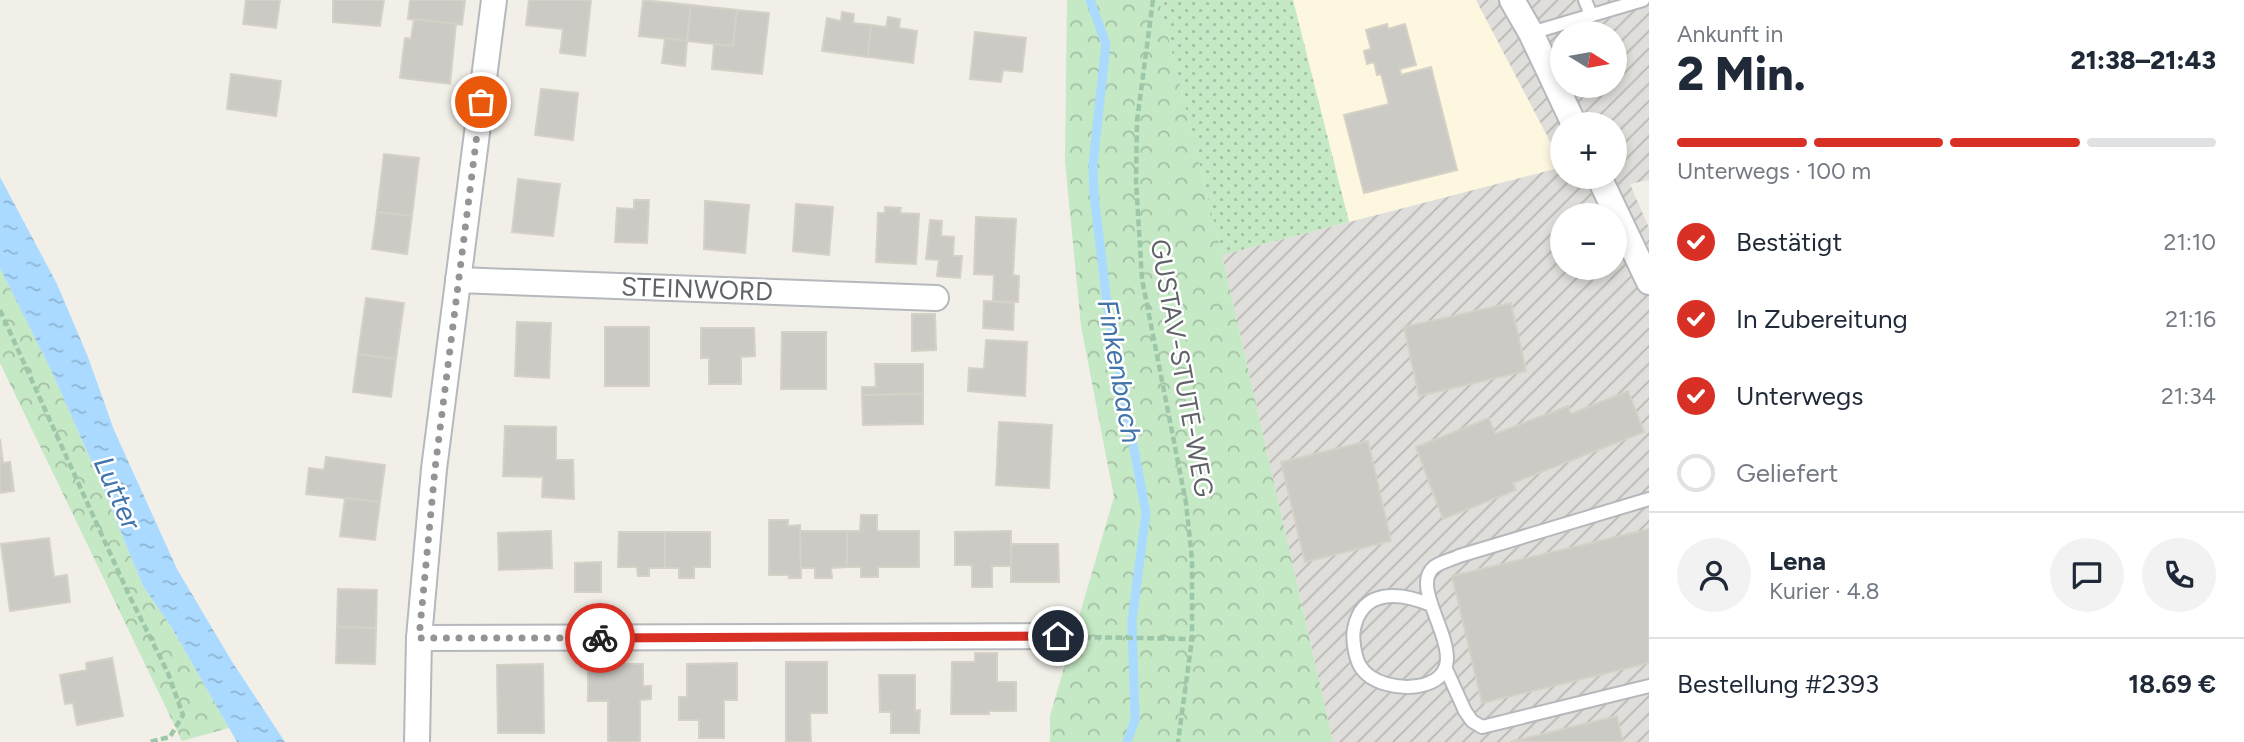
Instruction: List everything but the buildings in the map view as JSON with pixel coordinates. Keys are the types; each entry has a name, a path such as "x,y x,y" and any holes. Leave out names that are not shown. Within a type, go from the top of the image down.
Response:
{"street":[{"path":"417,742 419,638 435,469 494,0"},
{"path":"1512,0 1531,33 1568,112"},
{"path":"1605,189 1649,282"},
{"name":"STEINWORD","path":"458,280 936,298"},
{"path":"419,638 1058,636"}],"lane":[{"path":"1585,0 1591,15"},
{"path":"1531,33 1643,0"},
{"path":"1649,499 1470,553 1433,568 1428,577 1428,594 1447,654 1446,669 1465,711 1472,721 1482,727 1649,686"},
{"path":"1431,605 1412,598 1375,598 1360,609 1353,635 1354,643 1360,666 1374,680 1399,687 1419,686 1438,678 1446,669"}],"path":[{"name":"GUSTAV-STUTE-WEG","path":"1153,0 1135,152 1142,279 1186,503 1192,559 1192,639 1178,742"},
{"path":"0,310 129,595 169,673 183,715 170,737 149,742"},
{"path":"1107,637 1192,639"}],"shaded area":[{"path":"1293,0 1476,0 1550,142 1550,170 1349,222"},
{"path":"1476,0 1649,0 1649,180 1630,184 1649,228 1649,742 1333,742 1222,255 1550,170 1550,189 1627,189 1627,112 1550,112 1550,141"}],"green space":[{"path":"1067,0 1159,0 1222,255 1333,742 1050,742 1050,716 1114,497 1081,326 1065,161"},
{"path":"1159,0 1293,0 1349,222 1222,255"},
{"path":"0,268 52,372 143,586 172,628 229,728 182,741 0,363"}],"water":[{"name":"Lutter","path":"0,177 57,284 88,357 114,430 177,569 231,660 285,742 237,742 172,628 143,586 52,372 0,268"}],"waterway":[{"name":"Finkenbach","path":"1090,0 1106,44 1093,164 1094,195 1108,311 1146,513 1132,621 1135,720 1127,742"}],"way so far":[{"path":"481,102 435,469 419,638 600,638"}],"route":[{"path":"600,638 1058,636"}]}
